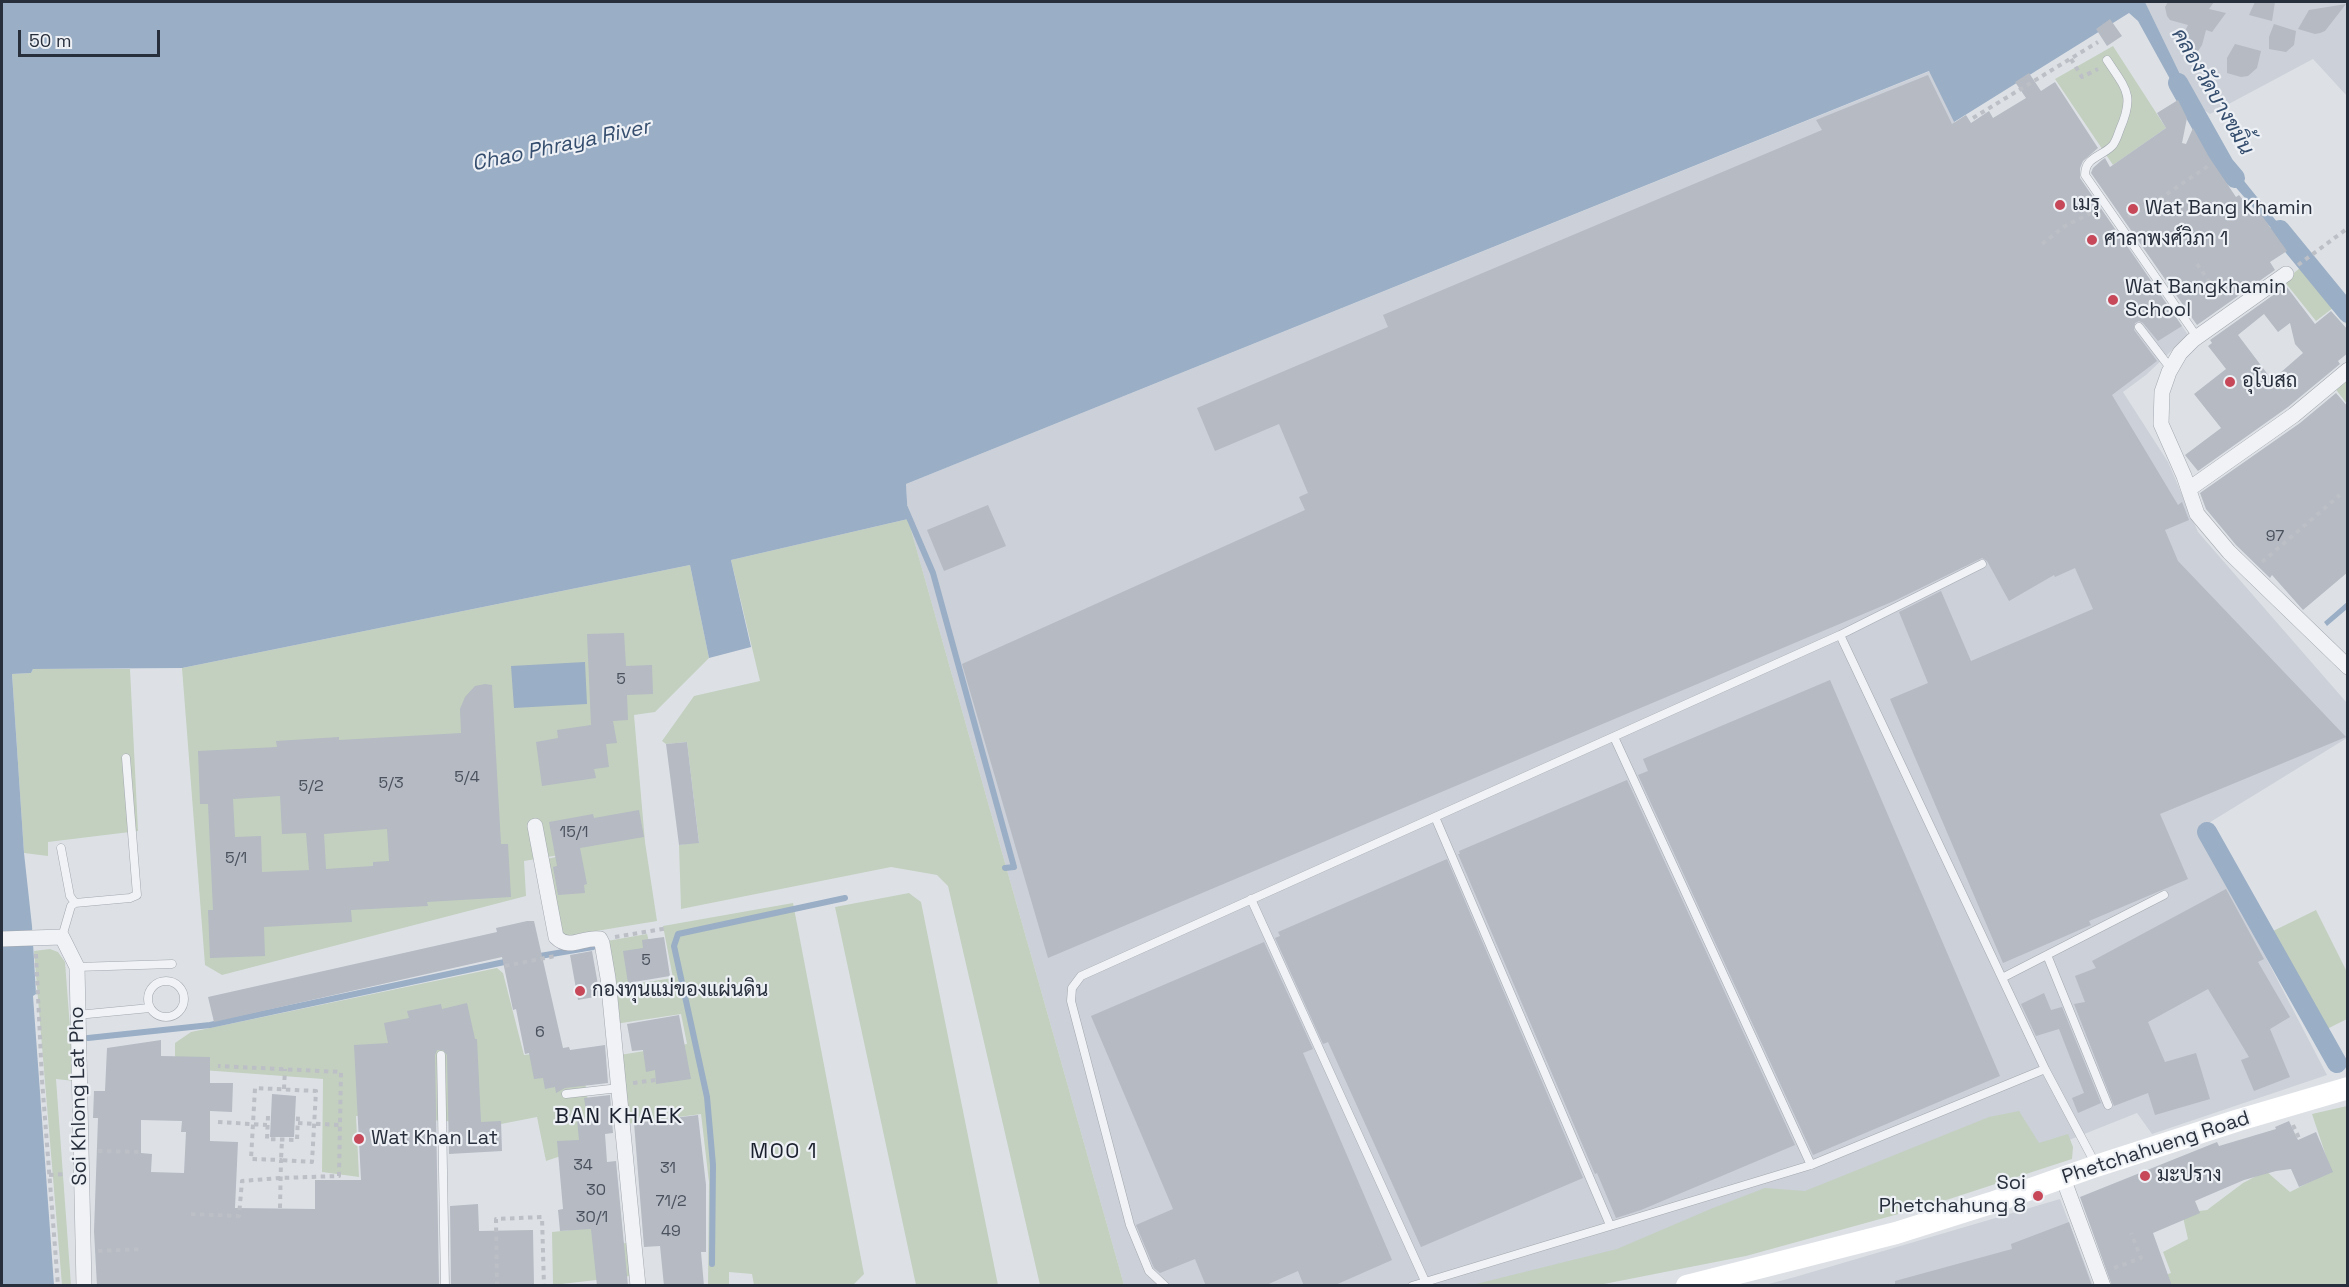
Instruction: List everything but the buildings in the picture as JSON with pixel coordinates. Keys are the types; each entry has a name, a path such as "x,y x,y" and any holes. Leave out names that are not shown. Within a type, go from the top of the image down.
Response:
{"main road":[{"name":"Phetchahueng Road","path":"1687,1286 1896,1233 2239,1120 2348,1088"}],"street":[{"path":"2291,270 2197,337 2180,353 2162,392 2161,424 2189,489 2197,514 2202,521 2250,573 2348,667"},
{"path":"2189,489 2294,414 2348,370"},
{"path":"535,826 556,937 562,943 569,944 600,939 609,978 626,1086 638,1286"},
{"path":"2,939 62,937"},
{"name":"Soi Khlong Lat Pho","path":"62,937 77,967 84,1286"},
{"path":"2063,1178 2101,1280"}],"lane":[{"path":"2108,62 2128,94 2128,110 2113,146 2100,152 2085,168 2085,175 2197,337"},
{"path":"2139,327 2171,369"},
{"path":"1165,1286 1149,1271 1130,1225 1071,1001 1072,988 1081,976 1840,635 1982,564"},
{"path":"1840,635 2045,1068 2096,1166"},
{"path":"1614,737 1811,1165"},
{"path":"62,937 71,906 75,903 130,898 137,895 126,758"},
{"path":"1435,817 1610,1225"},
{"path":"61,848 70,896 75,903"},
{"path":"2002,978 2164,895"},
{"path":"1251,899 1425,1281"},
{"path":"2046,955 2108,1105"},
{"path":"77,967 172,964"},
{"path":"77,1015 150,1008 159,1016 171,1016 184,1005 184,993 177,983 164,980 153,985 147,997 150,1008"},
{"path":"441,1055 445,1286"},
{"path":"1412,1286 1811,1165 2045,1068"},
{"path":"566,1094 626,1086"}],"path":[{"path":"1973,118 2098,42"},
{"path":"2071,59 2082,77 2108,62"},
{"path":"2118,224 2211,164"},
{"path":"2042,244 2065,226 2105,206"},
{"path":"2291,270 2348,228"},
{"path":"2197,264 2230,313"},
{"path":"2250,573 2340,495"},
{"path":"600,939 669,928"},
{"path":"36,956 42,1080 58,1286"},
{"path":"505,966 556,956"},
{"path":"191,1214 239,1216 242,1181 339,1176 341,1072 218,1066"},
{"path":"284,1089 285,1069"},
{"path":"626,1086 656,1080"},
{"path":"255,1088 316,1091 312,1162 251,1159 253,1124 255,1088"},
{"path":"268,1116 267,1139 282,1140 297,1140 298,1116"},
{"path":"218,1122 267,1125"},
{"path":"298,1123 340,1125"},
{"path":"280,1208 282,1140"},
{"path":"80,1151 142,1152"},
{"path":"497,1286 496,1219 542,1217 544,1286"},
{"path":"2101,1280 2141,1258 2131,1233"},
{"path":"82,1252 142,1249"}],"shaded area":[{"path":"2145,2 2347,2 2347,96 2313,59 2210,114 2194,103"},
{"path":"1930,71 1954,122 2046,260 2080,260 2119,233 2188,335 2146,375 2123,392 2168,462 2198,532 2347,703 2347,738 2199,829 2327,1075 2152,1134 2137,1113 2054,1146 1531,1285 1124,1285 908,519 906,484"},
{"path":"2060,1199 2093,1285 1761,1286 1795,1277"}],"green space":[{"path":"2113,46 2166,128 2113,165 2055,79"},
{"path":"2298,248 2347,306 2347,325 2333,308 2316,321 2284,281 2300,268 2288,254"},
{"path":"2347,376 2347,404 2334,387"},
{"path":"908,519 1124,1285 1040,1285 948,886 937,875 891,867 681,909 679,845 699,842 687,742 666,744 662,741 694,696 760,681 731,560"},
{"path":"690,565 709,658 655,712 634,715 645,842 657,921 566,936 562,933 547,859 577,852 524,861 526,896 222,975 205,965 182,668"},
{"path":"33,669 130,669 138,831 48,842 48,856 24,853 12,674 31,673"},
{"path":"909,893 921,902 998,1285 916,1285 835,907"},
{"path":"793,903 864,1274 853,1285 754,1285 752,1274 729,1272 729,1285 708,1285 709,1182 701,1114 626,1124 620,1055 687,1044 681,1014 615,1024 607,941 647,934 651,949 630,952 634,984 673,978 663,926"},
{"path":"2316,910 2347,972 2347,1019 2323,1031 2273,931"},
{"path":"50,949 58,952 65,962 74,1081 56,1079 71,1285 62,1285 34,951"},
{"path":"497,968 503,973 524,1055 532,1054 585,1081 594,1145 546,1161 537,1117 501,1124 356,1116 359,1177 322,1172 323,1079 175,1068 175,1043 191,1032"},
{"path":"2347,1106 2347,1285 2131,1286 2171,1273 2163,1252 2188,1239 2182,1213 2207,1210 2243,1183 2266,1171 2290,1192 2331,1171 2312,1114"},
{"path":"2019,1111 2039,1143 2068,1134 2073,1147 2072,1159 1931,1205 1746,1256 1599,1285 1472,1285 1617,1249 1765,1188 1805,1191 1989,1117"},
{"path":"601,1227 602,1244 630,1243 631,1276 553,1285 552,1232"}],"water":[{"name":"Chao Phraya River","path":"2,2 2145,2 2194,103 2186,108 2138,21 2129,13 1954,122 1929,71 906,484 908,519 731,560 751,647 709,658 690,565 182,668 33,669 31,673 12,674 24,853 32,926 36,994 33,996 54,1285 2,1286"},
{"path":"2224,156 2298,248 2292,252 2218,167 2214,160"},
{"path":"2347,602 2347,609 2327,626 2324,622"},
{"path":"585,662 587,704 514,708 511,666"}],"waterway":[{"name":"คลองวัดบางขมิ้น","path":"2178,83 2224,165 2235,178"},
{"name":"คลองวัดบางขมิ้น","path":"2280,230 2348,313"},
{"path":"905,508 933,573 1014,867 1005,868"},
{"path":"2207,832 2337,1063"},
{"path":"712,1264 713,1165 707,1097 674,946 678,934 845,898"},
{"path":"534,957 593,947"},
{"path":"88,1038 210,1025 509,961"}],"place":[{"name":"เมรุ","path":"2060,205"},
{"name":"Wat Bang Khamin","path":"2133,209"},
{"name":"ศาลาพงศ์วิภา 1","path":"2092,240"},
{"name":"Wat Bangkhamin School","path":"2113,300"},
{"name":"อุโบสถ","path":"2230,382"},
{"name":"กองทุนแม่ของแผ่นดิน","path":"580,991"},
{"name":"Wat Khan Lat","path":"359,1139"},
{"name":"มะปราง","path":"2145,1176"},
{"name":"Soi Phetchahung 8","path":"2038,1196"}],"district":[{"name":"BAN KHAEK","path":"619,1117"},
{"name":"MOO 1","path":"784,1152"}]}
